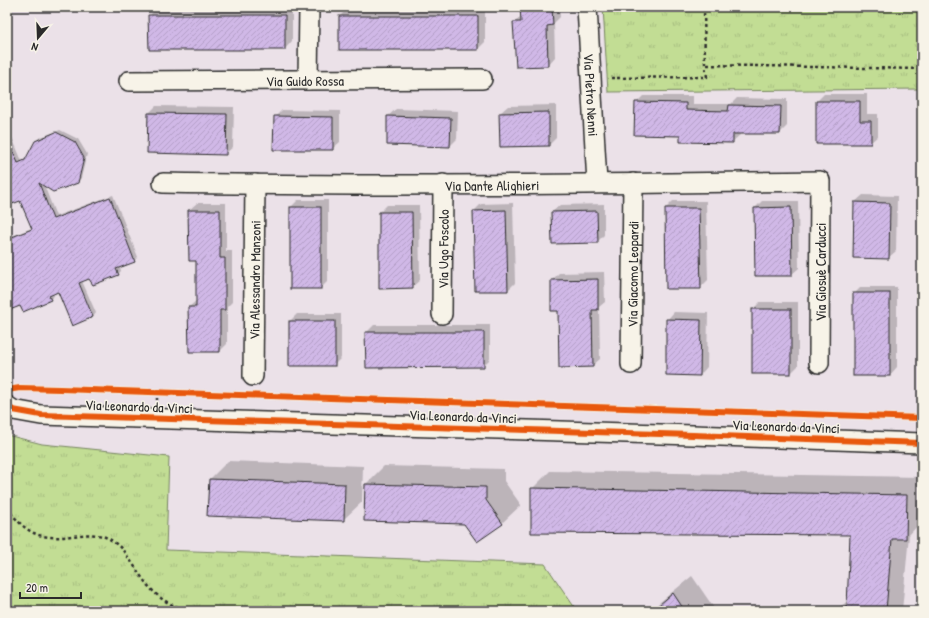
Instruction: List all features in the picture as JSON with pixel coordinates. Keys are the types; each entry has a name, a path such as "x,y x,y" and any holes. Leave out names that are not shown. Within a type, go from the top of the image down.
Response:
{"street":[{"path":"308,80 309,7"},
{"name":"Via Pietro Nenni","path":"587,7 597,183"},
{"name":"Via Guido Rossa","path":"129,80 482,79"},
{"name":"Via Dante Alighieri","path":"163,183 443,184 820,181"},
{"name":"Via Giosuè Carducci","path":"819,363 820,181"},
{"name":"Via Giacomo Leopardi","path":"631,364 633,183"},
{"name":"Via Alessandro Manzoni","path":"253,376 255,184"},
{"name":"Via Ugo Foscolo","path":"442,314 443,184"},
{"name":"Via Leonardo da Vinci","path":"7,406 13,410 41,415 693,434 921,443"}],"path":[{"path":"591,78 707,76 705,65 704,7"},
{"path":"705,65 922,69"},
{"path":"150,392 167,393"},
{"path":"7,483 10,513 23,526 36,534 52,538 96,535 110,539 122,548 142,580 158,597 176,608 190,611"}],"green space":[{"path":"603,7 920,7 919,89 608,92"},
{"path":"7,435 42,444 169,457 166,550 545,564 577,611 7,611"}],"building":[{"path":"520,7 552,7 553,25 547,26 548,66 516,67 513,22 521,22"},
{"path":"148,15 285,15 285,50 149,50"},
{"path":"339,16 478,16 478,50 339,50"},
{"path":"816,101 860,101 860,121 871,121 871,144 816,144"},
{"path":"635,102 686,103 686,110 728,111 729,105 781,106 780,134 733,134 733,143 680,142 680,136 634,135"},
{"path":"549,112 549,146 500,147 499,113"},
{"path":"148,113 227,114 226,155 147,153"},
{"path":"274,116 333,117 333,150 273,150"},
{"path":"387,116 451,118 450,147 387,145"},
{"path":"56,132 75,142 84,158 78,183 53,192 39,183 53,219 110,197 135,262 116,269 119,275 93,285 89,279 79,283 93,317 72,326 58,292 49,296 51,300 23,312 20,306 7,311 7,239 32,229 20,201 7,206 7,137 18,163 25,160 35,141"},
{"path":"854,202 890,203 889,259 853,258"},
{"path":"290,207 321,207 321,289 290,289"},
{"path":"791,207 792,276 755,276 754,208"},
{"path":"665,208 699,208 701,289 666,289"},
{"path":"188,210 220,210 220,258 225,258 225,310 220,310 220,352 189,352 188,307 196,307 196,261 189,261"},
{"path":"506,210 508,291 475,291 473,211"},
{"path":"597,211 598,243 552,244 551,212"},
{"path":"379,212 412,212 413,288 379,289"},
{"path":"598,279 598,310 592,310 593,367 559,368 558,311 551,311 551,280"},
{"path":"853,293 890,293 890,376 853,376"},
{"path":"752,309 791,309 791,374 752,374"},
{"path":"666,319 701,320 700,376 666,375"},
{"path":"289,321 335,321 335,366 289,366"},
{"path":"365,332 484,332 484,367 366,368"},
{"path":"209,479 345,484 344,521 207,516"},
{"path":"365,484 486,487 486,500 503,524 477,542 464,524 364,521"},
{"path":"531,488 907,495 906,539 892,539 886,611 840,611 847,606 850,535 531,533"},
{"path":"673,593 685,611 652,611"}],"cycle path":[{"path":"7,390 20,388 60,389 922,418"},
{"path":"7,406 13,410 41,415 922,443"}]}
